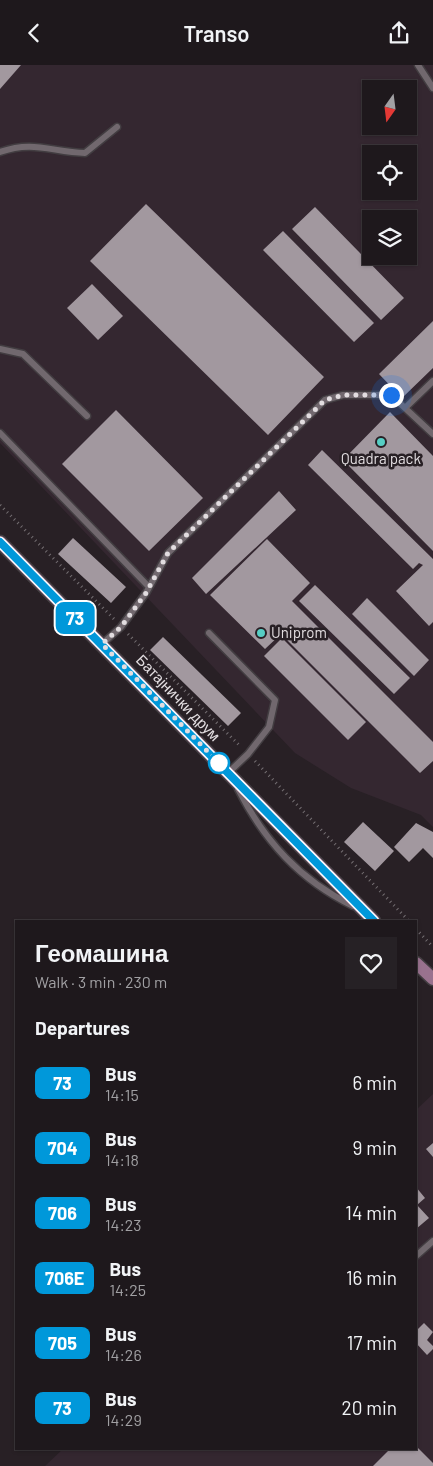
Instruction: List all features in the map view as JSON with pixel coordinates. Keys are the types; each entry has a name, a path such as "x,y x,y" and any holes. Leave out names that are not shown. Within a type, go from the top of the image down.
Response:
{"main road":[{"name":"Батајнички друм","path":"0,542 373,920"},
{"path":"417,964 433,979"}],"lane":[{"path":"418,65 433,88"},
{"path":"0,153 17,146 32,145 61,153 85,153 117,127"},
{"path":"0,349 23,355 87,416"},
{"path":"405,408 433,381"},
{"path":"102,644 121,627 149,587 168,553 325,400 344,395 391,395 433,434"},
{"path":"0,433 149,587"},
{"path":"209,633 275,700 269,727 230,775 259,826 298,870 326,892 362,909"},
{"path":"417,1255 433,1241"}],"path":[{"path":"0,505 248,755 407,920"},
{"path":"417,930 433,947"}],"shaded area":[{"path":"0,65 433,65 433,827 421,815 351,788 295,753 0,443"},
{"path":"433,1094 433,1466 45,1466 62,1450 417,1450 417,1109"}],"building":[{"path":"0,65 21,65 0,89"},
{"path":"146,204 324,377 268,435 90,261"},
{"path":"315,207 362,255 362,265 372,265 404,298 381,320 292,229"},
{"path":"283,231 374,323 354,342 263,250"},
{"path":"92,284 123,316 98,340 67,308"},
{"path":"433,321 433,368 402,398 379,374"},
{"path":"116,410 203,498 149,551 62,464"},
{"path":"390,412 433,456 433,551 343,460"},
{"path":"322,450 433,559 433,622 429,626 396,591 423,565 419,563 413,569 308,465"},
{"path":"279,491 296,510 206,594 192,578"},
{"path":"73,538 126,587 111,603 58,554"},
{"path":"267,539 310,583 292,601 433,742 433,761 420,773 281,634 265,649 210,595"},
{"path":"315,585 410,678 394,694 299,601"},
{"path":"367,598 429,660 414,676 352,614"},
{"path":"163,637 241,713 228,726 150,650"},
{"path":"282,638 366,722 348,740 264,656"},
{"path":"363,822 394,851 375,871 344,842"},
{"path":"416,823 433,832 433,858 423,848 409,862 394,847"},
{"path":"433,1143 433,1157 426,1149"},
{"path":"417,1188 425,1198 417,1205"},
{"path":"417,1205 429,1218 417,1228"},
{"path":"424,1323 433,1332 427,1340 433,1346 433,1349 427,1355 417,1344 417,1330"},
{"path":"417,1447 433,1463 433,1466 373,1466 389,1450 417,1450"}],"bus line":[{"name":"73","path":"0,542 373,920"}],"place":[{"name":"Quadra pack","path":"381,442"},
{"name":"Uniprom","path":"261,633"}],"route":[{"path":"219,763 102,644 121,627 146,593 168,553 325,400 344,395 391,395"}]}
